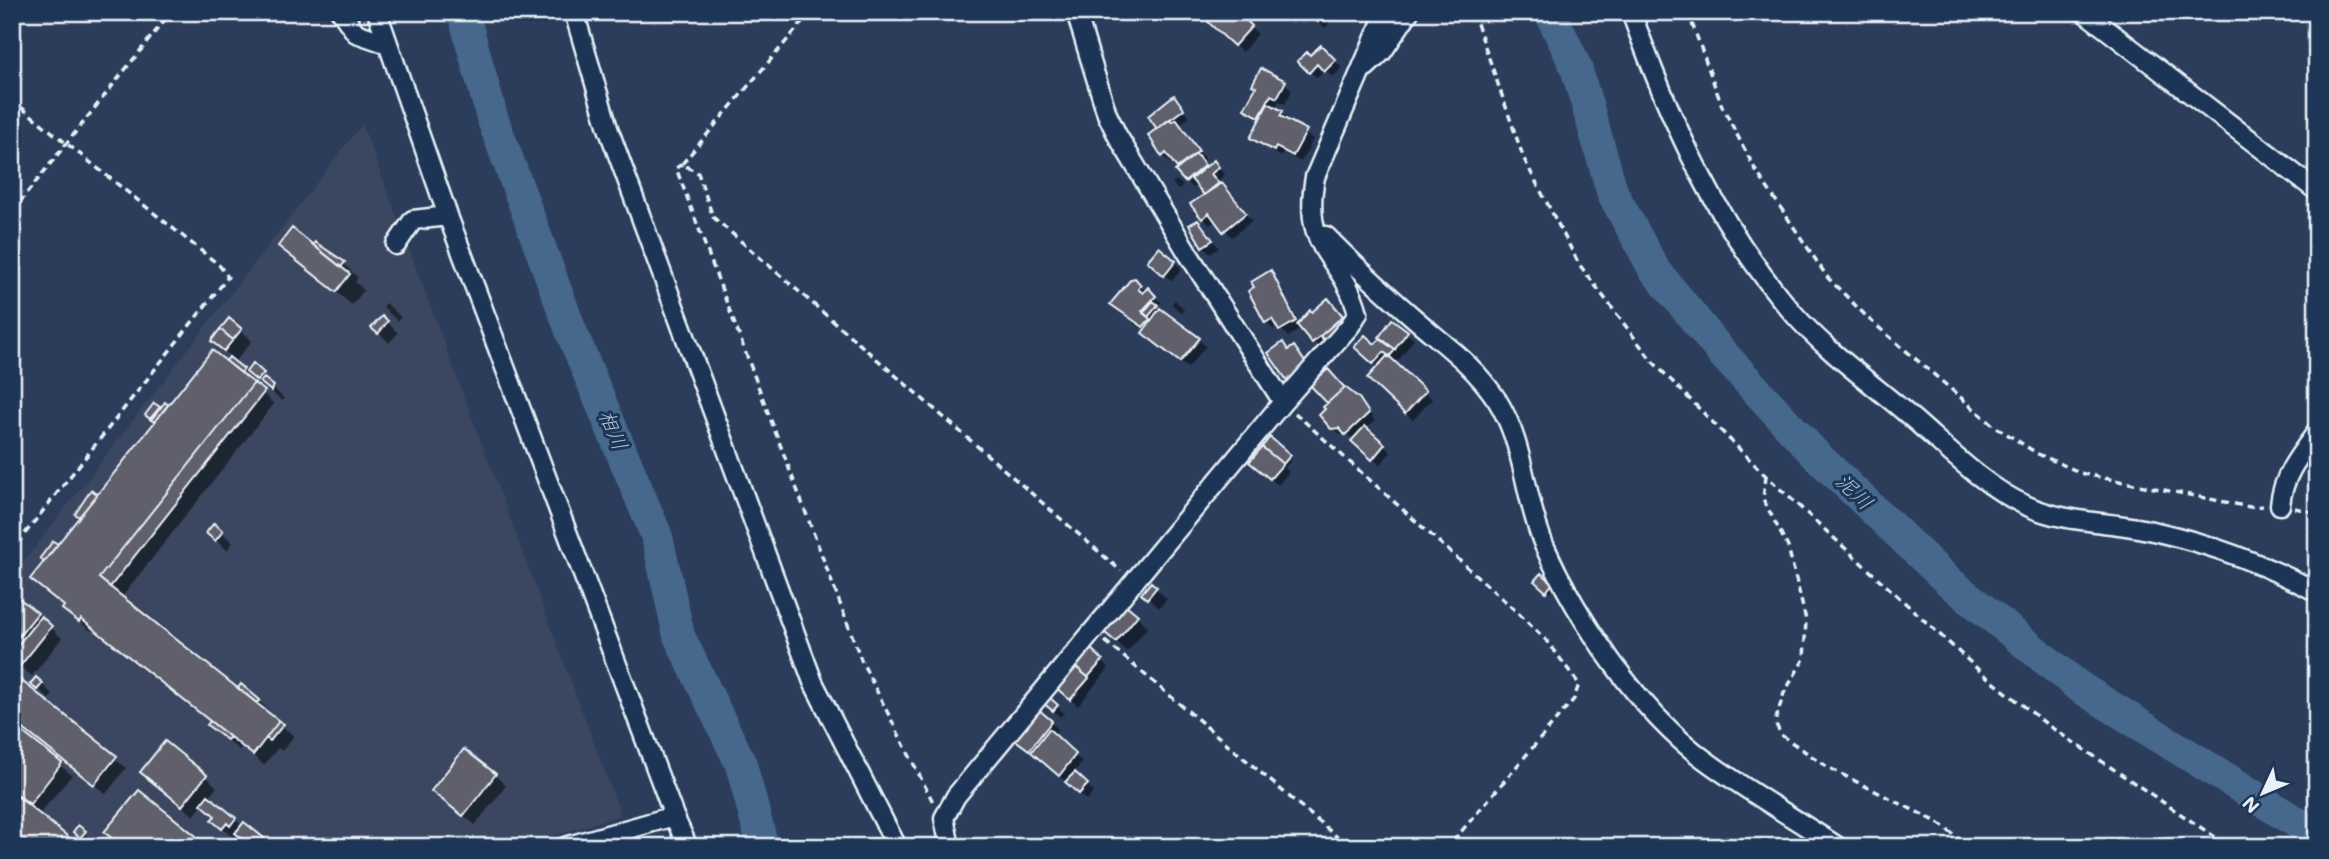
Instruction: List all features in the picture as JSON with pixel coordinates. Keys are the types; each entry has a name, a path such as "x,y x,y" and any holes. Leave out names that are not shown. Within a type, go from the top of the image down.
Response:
{"street":[{"path":"341,12 356,33 385,43"},
{"path":"377,12 385,43 448,216 688,847"},
{"path":"574,12 608,128 804,657 839,738 897,847"},
{"path":"1076,12 1107,114 1117,135 1189,255 1283,402"},
{"path":"950,847 944,818 956,796 1283,402 1350,326 1358,313 1354,298 1315,235 1310,206 1315,177 1387,12"},
{"path":"1359,74 1382,51 1409,12"},
{"path":"1631,12 1660,93 1685,150 1743,247 1794,314 1972,470 2025,505 2068,519 2137,528 2181,538 2264,565 2317,592"},
{"path":"2084,12 2317,191"},
{"path":"396,245 413,220 448,216"},
{"path":"1315,235 1326,236 1366,277 1471,363 1498,402 1516,438 1543,543 1564,586 1611,659 1653,713 1703,759 1838,847"},
{"path":"2280,505 2281,489 2290,467 2317,432"},
{"path":"565,847 674,816"}],"path":[{"path":"12,212 171,12"},
{"path":"811,12 676,168 858,650 931,800 944,818"},
{"path":"1473,12 1524,159 1579,264 1653,361 1766,476 1982,673 2061,734 2230,847"},
{"path":"1688,12 1722,106 1756,171 1828,278 1870,320 1993,425 2038,454 2084,474 2250,507 2280,505 2317,513"},
{"path":"12,100 219,265 228,277 12,550"},
{"path":"682,164 698,173 713,217 1133,581"},
{"path":"1283,402 1516,611 1548,642 1579,684 1574,699 1448,847"},
{"path":"1766,476 1763,499 1788,547 1807,620 1804,659 1784,693 1776,722 1781,735 1829,768 1937,822 1970,847"},
{"path":"1093,630 1349,847"}],"shaded area":[{"path":"362,124 621,815 517,847 12,847 12,577"}],"building":[{"path":"1210,12 1238,12 1252,26 1234,46 1209,23 1207,19"},
{"path":"1302,12 1324,12 1318,22"},
{"path":"1321,45 1336,60 1324,72 1317,64 1309,73 1297,61 1307,52 1310,55"},
{"path":"1261,68 1286,81 1277,98 1271,95 1259,117 1244,109 1256,87 1252,85"},
{"path":"1174,95 1184,109 1157,129 1148,116"},
{"path":"1268,103 1283,111 1280,116 1307,130 1293,156 1276,147 1274,151 1250,138"},
{"path":"1170,119 1172,122 1176,119 1199,151 1177,168 1166,153 1162,157 1148,135"},
{"path":"1196,154 1205,165 1185,182 1175,171"},
{"path":"1214,160 1219,167 1211,174 1219,183 1204,195 1191,179"},
{"path":"1222,183 1246,213 1223,232 1209,213 1202,219 1190,204"},
{"path":"1198,220 1213,240 1202,247 1189,225"},
{"path":"292,228 350,274 336,292 278,246"},
{"path":"315,242 345,262 341,267 313,245"},
{"path":"1159,247 1176,261 1164,276 1147,261"},
{"path":"1271,270 1296,321 1279,331 1272,319 1265,323 1248,291 1254,287 1251,282"},
{"path":"1135,278 1141,285 1138,289 1143,293 1148,287 1156,296 1142,311 1150,319 1143,327 1110,304 1131,279"},
{"path":"1328,298 1343,316 1312,343 1297,325 1310,310 1312,312"},
{"path":"1153,301 1158,305 1148,317 1143,313"},
{"path":"1160,308 1200,338 1180,362 1142,333"},
{"path":"382,316 388,321 378,334 371,328"},
{"path":"229,318 242,329 233,340 220,329"},
{"path":"1340,319 1343,322 1327,344 1320,336"},
{"path":"1392,319 1408,331 1395,349 1379,337"},
{"path":"220,329 233,340 224,351 211,341"},
{"path":"1365,335 1375,344 1380,339 1395,350 1389,357 1384,352 1373,364 1354,347"},
{"path":"1283,342 1288,350 1294,346 1309,368 1288,382 1268,353"},
{"path":"212,350 254,383 99,578 279,721 253,755 81,619 79,622 62,609 64,606 30,579"},
{"path":"1388,355 1426,391 1405,414 1367,378"},
{"path":"229,357 244,369 241,373 226,361"},
{"path":"253,363 264,373 257,381 246,372"},
{"path":"1328,369 1345,388 1327,403 1310,385"},
{"path":"264,378 274,386 271,391 260,382"},
{"path":"254,383 265,391 110,587 99,578"},
{"path":"1345,387 1359,398 1369,413 1345,435 1339,428 1331,429 1319,415 1325,409 1323,407"},
{"path":"165,402 168,405 154,422 151,420"},
{"path":"154,403 160,407 150,419 145,415"},
{"path":"1365,426 1385,444 1372,460 1351,441"},
{"path":"1270,437 1291,455 1283,464 1262,447"},
{"path":"1262,447 1283,464 1270,479 1249,462"},
{"path":"91,490 97,495 79,517 75,514"},
{"path":"214,523 223,531 215,541 206,533"},
{"path":"53,541 58,544 44,562 40,558"},
{"path":"1541,573 1553,583 1546,592 1534,581"},
{"path":"1151,582 1157,587 1147,599 1141,594"},
{"path":"16,596 38,613 12,645 12,601"},
{"path":"1126,605 1138,615 1116,642 1104,632"},
{"path":"41,616 52,626 20,666 12,660 12,652"},
{"path":"1089,647 1103,660 1088,677 1073,665"},
{"path":"1073,664 1089,678 1070,700 1054,686"},
{"path":"17,677 23,682 12,695 12,682"},
{"path":"36,677 43,683 37,690 30,684"},
{"path":"23,682 117,756 94,785 12,720 12,695"},
{"path":"241,684 260,700 257,703 238,688"},
{"path":"1049,697 1058,705 1053,711 1043,703"},
{"path":"1038,709 1052,721 1029,750 1014,739"},
{"path":"210,721 230,737 227,740 207,725"},
{"path":"279,721 284,724 270,741 266,738"},
{"path":"12,724 62,763 30,804 12,791"},
{"path":"1049,729 1076,754 1059,776 1031,752"},
{"path":"165,741 207,775 182,806 140,772"},
{"path":"464,749 496,774 463,816 431,791"},
{"path":"1075,772 1088,784 1079,794 1065,782"},
{"path":"139,790 201,840 195,847 123,847 104,832"},
{"path":"12,792 81,847 12,847"},
{"path":"208,795 236,818 230,826 227,823 222,829 211,820 215,816 201,804"},
{"path":"244,822 264,838 258,847 253,847 235,833"},
{"path":"78,825 86,831 80,838 73,832"}],"waterway":[{"name":"相川","path":"463,12 492,117 571,331 657,537 679,636 741,764 763,847"},
{"name":"泥川","path":"1550,12 1576,67 1613,194 1654,269 1722,353 1816,455 1947,580 2078,686 2317,835"}]}
